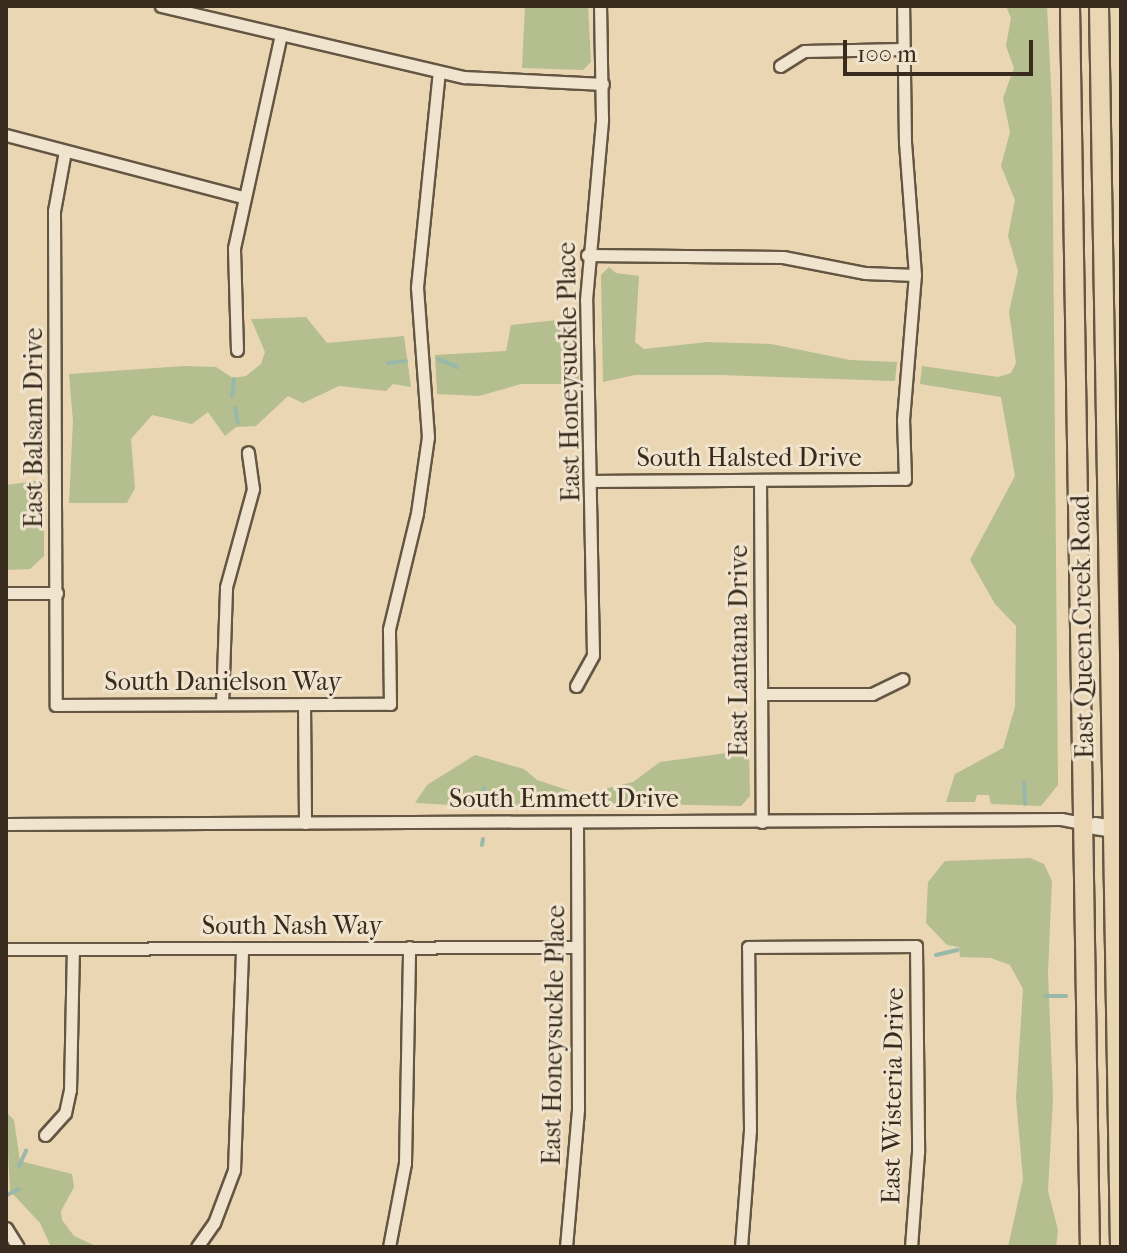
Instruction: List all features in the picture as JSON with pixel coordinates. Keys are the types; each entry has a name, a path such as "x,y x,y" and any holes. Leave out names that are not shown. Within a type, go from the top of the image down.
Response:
{"main road":[{"name":"East Queen Creek Road","path":"1070,6 1120,1247"},
{"name":"East Queen Creek Road","path":"1090,1247 1103,827 1099,6"}],"street":[{"name":"East Honeysuckle Place","path":"576,686 593,655 587,255 603,84 600,6"},
{"path":"587,255 783,257 865,273 915,275 903,6"},
{"path":"168,7 439,72 485,80 603,84"},
{"path":"237,350 234,248 281,34"},
{"path":"780,66 804,51 903,49"},
{"name":"South Danielson Way","path":"56,705 390,704 389,629 425,476 428,437 417,287 439,72"},
{"path":"6,135 243,197"},
{"name":"East Balsam Drive","path":"56,705 54,211 65,151"},
{"name":"South Halsted Drive","path":"592,481 905,479 903,420 915,275"},
{"path":"222,704 226,587 253,489 248,452"},
{"name":"East Lantana Drive","path":"760,480 762,822"},
{"path":"6,593 57,593"},
{"path":"761,694 872,694 903,679"},
{"path":"304,704 305,823"},
{"name":"South Emmett Drive","path":"6,824 1061,819 1103,827"},
{"name":"East Honeysuckle Place","path":"566,1247 578,1109 577,822"},
{"name":"East Wisteria Drive","path":"741,1247 750,1129 748,947 916,946 918,1152 911,1247"},
{"path":"389,1247 405,1163 409,947"},
{"name":"South Nash Way","path":"6,949 577,947"},
{"path":"197,1247 214,1223 234,1170 242,948"},
{"path":"45,1135 65,1113 70,1090 73,949"},
{"path":"6,1228 18,1247"}],"green space":[{"path":"525,6 588,6 591,62 583,70 522,68"},
{"path":"1006,6 1047,6 1052,105 1058,785 1041,806 991,804 989,795 977,795 975,802 946,802 955,774 1003,748 1015,707 1016,626 995,604 970,560 1015,476 1001,397 920,384 922,366 998,377 1011,373 1016,363 1009,312 1018,271 1008,236 1015,200 1001,166 1010,132 1003,98 1014,68 1006,46 1011,18"},
{"path":"609,267 616,273 639,276 635,342 644,349 707,342 771,344 850,360 897,362 895,381 635,375 603,382 601,275"},
{"path":"306,317 327,343 404,336 411,387 393,384 386,391 339,386 303,403 288,396 256,426 236,427 225,436 208,412 192,424 152,415 131,439 135,488 127,503 69,503 73,421 69,374 184,366 216,367 233,378 246,376 261,364 265,352 251,319"},
{"path":"575,318 579,384 521,384 479,396 437,394 435,355 506,351 511,325"},
{"path":"44,480 44,556 30,569 6,570 6,485"},
{"path":"749,750 750,796 741,806 597,803 604,789 633,782 660,762"},
{"path":"475,755 524,769 537,780 570,791 574,803 488,807 415,803 427,785"},
{"path":"1030,858 1044,864 1052,881 1048,973 1053,1098 1048,1191 1058,1230 1056,1247 1008,1247 1023,1179 1016,1098 1023,989 1010,965 991,958 960,957 959,947 947,945 926,923 928,882 945,861"},
{"path":"6,1112 14,1120 20,1161 72,1174 74,1187 61,1211 62,1220 74,1236 98,1247 51,1247 40,1223 10,1191"}],"waterway":[{"path":"438,359 457,367"},
{"path":"388,363 406,361"},
{"path":"232,396 234,379"},
{"path":"235,408 238,423"},
{"path":"1024,783 1025,804"},
{"path":"483,803 484,788"},
{"path":"482,845 483,839"},
{"path":"936,955 957,950"},
{"path":"1045,996 1066,996"},
{"path":"19,1166 26,1151"},
{"path":"7,1195 19,1189"}]}
